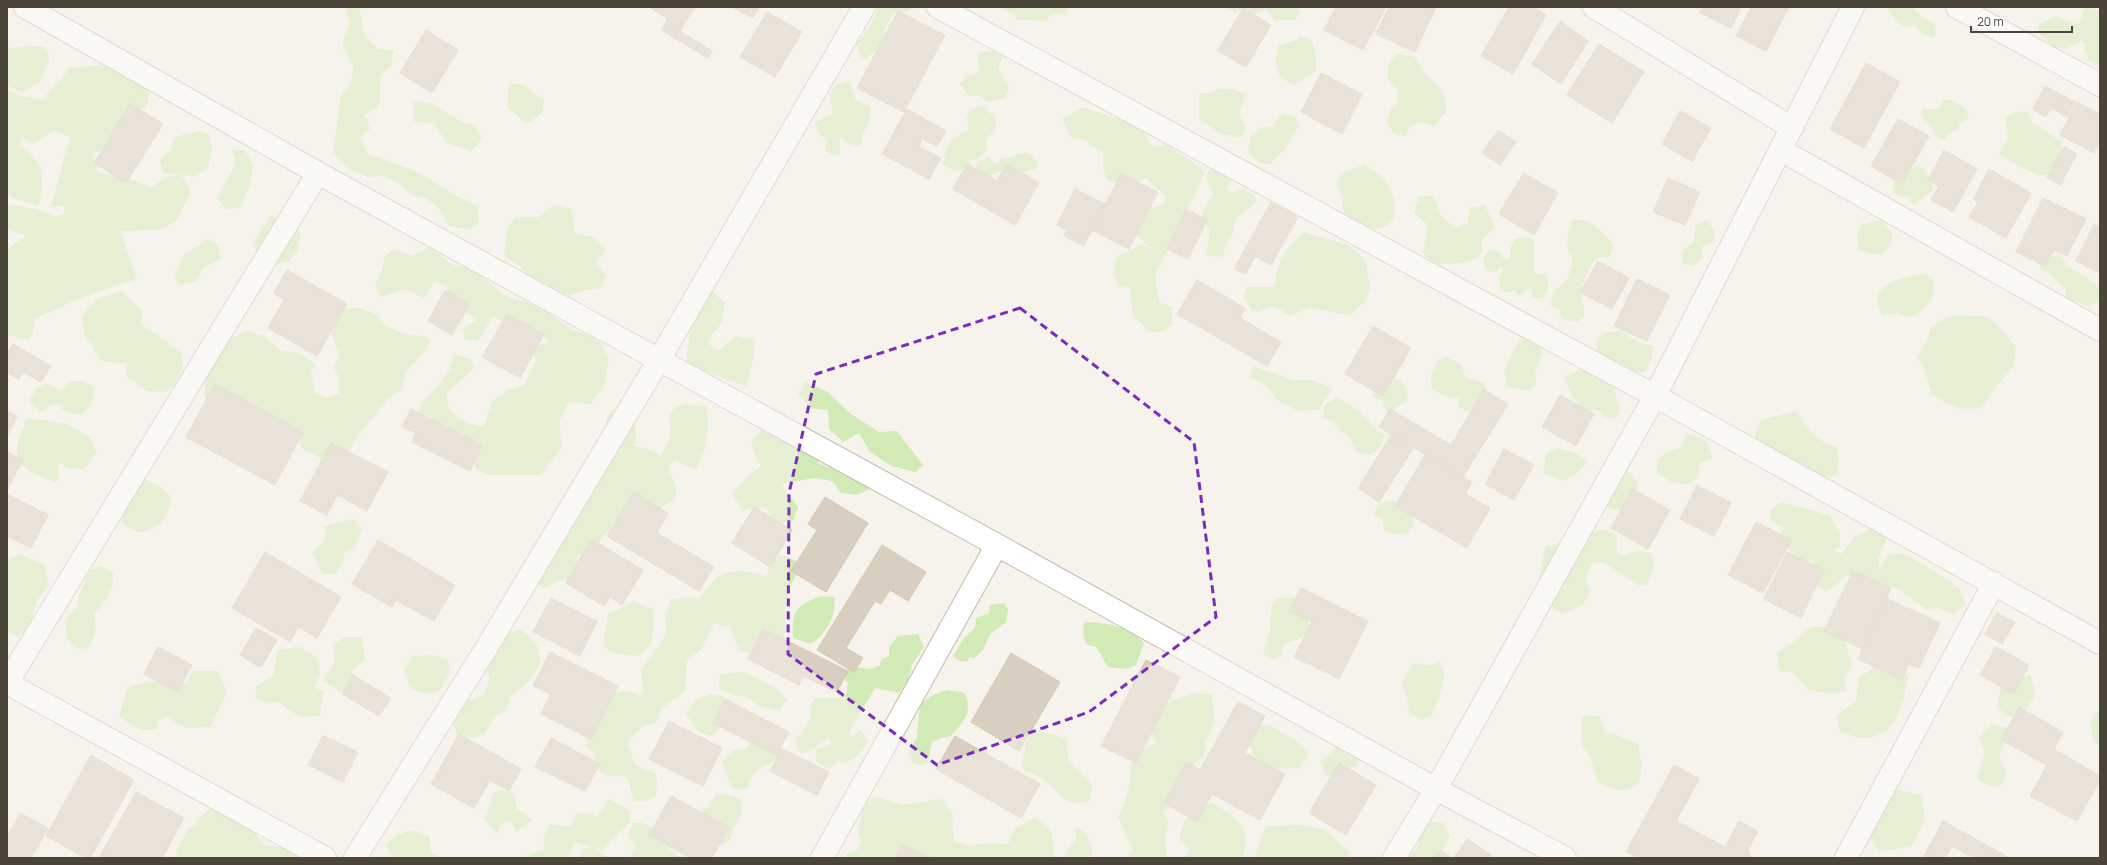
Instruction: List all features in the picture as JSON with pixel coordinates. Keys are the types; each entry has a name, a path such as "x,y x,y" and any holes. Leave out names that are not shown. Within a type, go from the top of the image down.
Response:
{"street":[{"path":"25,7 318,173 997,545 1436,789 1565,858"},
{"path":"355,858 484,652 659,360 864,7"},
{"path":"938,7 1655,396 2100,643"},
{"path":"1594,7 1792,128"},
{"path":"1394,858 1436,789 1655,396 1853,7"},
{"path":"1957,7 2100,85"},
{"path":"1781,150 2100,330"},
{"path":"318,173 7,683 325,858"},
{"path":"822,858 997,545"},
{"path":"1846,858 1994,583"}],"highlighted area":[{"path":"1020,308 1194,442 1216,617 1089,712 937,765 788,654 789,493 816,374"}],"green space":[{"path":"359,7 364,33 377,49 394,50 391,67 381,74 379,106 365,115 370,129 360,138 368,154 416,171 453,194 478,206 479,223 469,230 449,226 438,207 426,198 412,196 399,183 383,176 367,177 350,169 333,152 341,96 350,86 354,68 342,45 350,23 346,9"},
{"path":"877,7 915,7 908,11 893,13 884,31 883,44 866,59 862,58 856,44 866,32 875,17"},
{"path":"999,7 1068,7 1067,12 1049,16 1046,21 1018,20 1011,13"},
{"path":"1224,7 1296,7 1300,13 1294,20 1275,20 1266,9 1254,14 1243,8 1235,12"},
{"path":"1913,7 1921,17 1935,24 1936,35 1932,38 1921,33 1915,25 1903,27 1890,14 1888,8"},
{"path":"2085,7 2100,10 2100,66 2089,60 2084,49 2085,44 2081,40 2067,49 2054,47 2039,34 2038,24 2054,16 2075,24 2080,23"},
{"path":"1301,36 1312,40 1316,54 1316,70 1295,85 1280,78 1275,61 1278,46 1297,40"},
{"path":"25,46 45,47 50,60 39,83 23,92 7,86 7,49"},
{"path":"995,51 1003,57 998,68 1009,87 1005,98 988,102 980,96 969,96 960,84 966,76 980,72 977,57 980,52"},
{"path":"1397,54 1414,56 1424,72 1443,92 1447,111 1434,126 1419,122 1409,128 1406,136 1394,134 1387,122 1390,111 1397,104 1398,91 1387,78 1389,64"},
{"path":"99,65 128,68 150,88 147,106 124,118 115,144 93,153 98,173 125,178 150,188 167,177 179,174 164,174 160,160 171,150 174,137 199,131 209,135 212,151 208,168 195,177 181,174 191,192 176,221 160,230 120,231 137,279 85,297 35,319 33,334 27,340 7,335 7,250 26,235 7,230 7,204 37,209 55,216 64,214 64,206 51,207 70,137 55,131 32,144 22,137 20,146 35,159 42,172 42,187 39,206 10,197 7,185 7,90 21,96 42,100 70,68"},
{"path":"850,81 856,101 871,106 869,123 862,135 863,142 858,146 849,144 840,137 840,154 834,156 825,150 826,139 818,133 816,122 833,113 829,93 838,84"},
{"path":"509,84 522,84 544,100 542,113 527,124 507,107"},
{"path":"1219,89 1232,89 1245,94 1239,114 1246,128 1242,136 1235,138 1229,135 1222,135 1199,118 1199,93 1210,93"},
{"path":"1944,100 1961,105 1968,114 1969,119 1959,123 1959,129 1948,134 1944,141 1937,137 1931,126 1920,115 1922,109 1938,109"},
{"path":"413,101 431,103 462,122 475,125 482,139 472,151 447,143 434,124 413,121"},
{"path":"982,105 996,118 995,130 986,140 988,149 978,159 971,160 967,171 954,170 943,165 947,147 953,140 969,130 966,116 972,109"},
{"path":"1083,107 1121,120 1143,130 1152,147 1166,145 1192,161 1205,173 1155,275 1159,302 1172,307 1172,325 1163,331 1150,332 1133,315 1130,288 1120,287 1113,275 1117,257 1141,245 1153,249 1131,232 1139,211 1164,204 1166,196 1150,183 1147,177 1136,184 1108,181 1103,169 1103,153 1084,140 1071,137 1062,119"},
{"path":"2027,111 2033,123 2062,142 2062,159 2050,174 2039,175 2017,165 1999,154 2008,138 2006,118 2015,112"},
{"path":"1283,113 1294,116 1299,126 1285,149 1270,164 1258,163 1248,151 1250,137 1260,128 1272,126"},
{"path":"232,150 245,150 253,165 250,184 240,207 226,210 217,198 236,164"},
{"path":"1019,153 1029,153 1038,162 1035,169 1015,174 999,171 986,179 976,172 977,162 989,157 996,164 1002,158 1011,158"},
{"path":"1364,165 1380,175 1386,182 1394,198 1394,215 1391,221 1385,226 1375,229 1348,225 1342,208 1343,196 1336,185 1341,173"},
{"path":"1915,167 1923,168 1929,176 1928,180 1933,183 1933,190 1914,205 1906,196 1902,197 1892,191 1895,179 1903,184 1911,169"},
{"path":"1210,170 1221,172 1232,179 1227,190 1233,192 1242,188 1255,196 1257,202 1238,217 1234,225 1232,236 1225,244 1223,257 1206,255 1210,230 1201,217 1209,199 1213,195 1206,177"},
{"path":"1419,196 1434,196 1440,214 1455,228 1467,224 1470,208 1485,205 1495,228 1481,240 1483,252 1479,257 1468,262 1435,265 1423,253 1428,225 1414,213"},
{"path":"553,205 571,209 575,233 594,237 606,249 595,263 607,276 598,289 589,289 564,297 532,283 520,266 504,256 507,228 516,217 539,217"},
{"path":"270,216 296,223 301,233 298,249 289,262 271,264 260,256 253,243"},
{"path":"1573,219 1586,221 1596,227 1613,246 1610,257 1597,258 1590,268 1580,291 1584,308 1584,317 1577,322 1562,319 1559,310 1550,305 1554,291 1568,279 1573,260 1568,250 1567,240"},
{"path":"1706,220 1714,229 1715,241 1702,247 1702,259 1692,266 1682,263 1683,250 1694,242 1695,226"},
{"path":"1881,220 1893,233 1891,241 1885,251 1882,254 1872,254 1858,249 1857,234 1863,224"},
{"path":"1303,232 1349,245 1366,261 1370,288 1366,301 1349,315 1309,308 1290,316 1274,306 1259,312 1253,311 1243,297 1247,287 1275,287 1280,263 1286,251"},
{"path":"1530,237 1534,241 1534,273 1546,275 1549,286 1547,294 1541,298 1532,298 1532,289 1526,289 1519,296 1515,291 1505,293 1500,289 1499,277 1504,268 1500,267 1497,272 1486,271 1483,262 1484,257 1490,249 1500,253 1504,259 1510,259 1510,248 1515,239"},
{"path":"206,239 217,243 221,259 204,267 196,281 179,285 174,275 185,254 200,245"},
{"path":"430,247 453,265 475,268 489,283 507,297 541,307 570,329 591,336 601,344 609,360 604,386 590,404 568,402 559,422 562,448 540,475 490,475 475,469 475,451 437,432 431,416 418,414 425,398 438,386 449,371 454,355 471,359 474,368 446,394 449,407 460,419 475,425 485,426 492,401 506,391 524,385 536,360 531,349 548,342 537,328 499,320 493,316 478,341 465,339 462,329 476,320 451,299 446,286 435,281 424,298 404,289 381,297 375,286 382,270 385,256 394,249 412,256"},
{"path":"2059,255 2068,266 2100,287 2100,302 2088,306 2066,298 2065,288 2047,272 2041,271 2040,264 2045,266 2050,257"},
{"path":"1926,274 1934,281 1932,300 1915,316 1905,317 1899,313 1882,315 1878,305 1878,296 1882,289 1897,280"},
{"path":"710,289 725,303 722,323 712,335 708,343 718,351 736,336 755,340 753,360 746,386 706,372 685,368 690,332 682,306"},
{"path":"122,291 142,311 142,325 165,340 182,354 183,368 173,386 165,392 147,391 127,377 126,362 115,363 100,360 85,335 82,316 96,299"},
{"path":"361,308 377,315 386,326 404,334 426,337 431,341 421,356 407,370 402,389 387,400 357,437 345,457 329,463 300,447 299,433 215,384 206,401 205,386 214,361 229,341 248,330 254,334 263,335 280,350 301,354 315,364 311,373 315,393 326,398 339,393 340,380 333,366 340,357 328,323 340,309"},
{"path":"1957,315 1987,317 2002,330 2016,347 2014,366 1995,388 1981,408 1965,409 1954,407 1931,393 1924,368 1917,357 1927,341 1930,329 1943,319"},
{"path":"1620,331 1638,342 1654,346 1651,360 1645,372 1636,373 1629,370 1626,365 1619,367 1597,352 1597,340 1605,332"},
{"path":"1522,338 1539,342 1542,354 1535,372 1536,385 1528,391 1507,387 1504,370 1516,345"},
{"path":"1446,357 1461,364 1466,378 1484,383 1488,396 1472,413 1458,407 1459,397 1451,398 1432,390 1431,378 1437,361"},
{"path":"1585,363 1615,377 1615,392 1620,410 1616,418 1604,417 1599,410 1582,410 1572,396 1564,377 1576,372"},
{"path":"1253,366 1293,380 1313,380 1333,389 1324,400 1320,409 1298,411 1277,400 1267,386 1250,377"},
{"path":"1399,379 1408,390 1407,402 1396,407 1391,414 1383,406 1384,401 1372,397 1375,387"},
{"path":"69,381 83,381 95,388 92,402 83,413 73,415 61,409 60,405 53,404 40,412 29,400 36,390 45,383 62,391"},
{"path":"805,382 828,392 851,414 879,432 897,431 923,465 916,472 891,466 870,452 859,433 843,442 829,429 828,410 811,408 798,395"},
{"path":"1337,397 1356,409 1374,427 1385,435 1379,449 1370,455 1357,452 1350,437 1340,431 1331,421 1323,418 1324,406"},
{"path":"686,404 707,407 708,424 705,448 695,470 675,460 668,467 677,489 675,499 660,508 644,497 634,515 627,523 608,530 595,547 576,556 580,568 574,579 555,582 544,589 538,584 542,559 610,429 606,421 611,410 626,408 633,416 635,421 636,436 634,446 651,450 660,456 671,433 668,418 674,408"},
{"path":"1796,411 1813,434 1829,445 1837,448 1839,460 1837,475 1817,479 1804,473 1803,465 1784,468 1757,447 1755,435 1761,420"},
{"path":"27,418 67,424 89,437 97,452 84,469 67,468 59,462 58,471 60,478 55,482 34,474 17,461 17,445"},
{"path":"763,428 816,436 818,463 835,470 838,458 873,470 868,490 857,495 841,493 832,481 814,478 781,484 798,507 793,521 772,523 766,506 743,511 732,494 750,474 761,466 755,455 751,441"},
{"path":"1687,434 1705,441 1708,444 1712,458 1700,463 1698,476 1690,484 1673,483 1657,473 1657,460 1670,450 1680,448"},
{"path":"1557,448 1576,453 1588,462 1572,477 1563,481 1543,473 1546,454"},
{"path":"1624,468 1636,479 1638,489 1624,509 1612,510 1601,502"},
{"path":"143,478 160,487 172,497 168,511 162,521 154,527 141,533 123,524 120,495"},
{"path":"1388,500 1409,505 1414,524 1408,533 1399,535 1385,532 1382,520 1374,514 1378,506"},
{"path":"1780,502 1829,515 1840,532 1840,546 1833,550 1841,554 1855,536 1862,534 1874,525 1890,531 1878,559 1880,570 1887,555 1901,553 1931,569 1959,588 1966,604 1953,615 1939,608 1926,609 1897,588 1874,585 1847,575 1834,587 1824,591 1811,578 1814,562 1812,559 1802,564 1779,538 1783,528 1771,521 1770,511"},
{"path":"354,519 362,528 355,548 345,552 342,565 335,574 323,575 312,553 326,539 324,526"},
{"path":"1603,529 1617,535 1617,554 1625,555 1638,551 1652,553 1654,568 1646,585 1637,585 1604,562 1591,563 1586,578 1590,592 1583,605 1562,614 1542,599 1540,577 1545,546 1582,540 1593,531"},
{"path":"19,553 44,565 49,585 37,601 28,631 17,636 7,631 7,561"},
{"path":"784,555 801,564 790,587 785,608 786,631 781,642 755,654 740,651 730,627 712,623 713,626 702,648 687,661 685,691 662,708 656,723 641,727 628,743 635,765 648,771 652,770 658,780 655,797 646,801 634,802 628,779 618,775 609,777 597,770 594,754 586,746 590,723 609,693 629,691 640,696 643,692 641,670 666,635 665,613 671,600 687,597 700,599 713,581 728,572 745,571 767,576 770,558"},
{"path":"100,566 113,573 111,590 102,605 93,613 95,618 95,631 89,648 78,649 67,639 65,620 76,608 79,595 90,570"},
{"path":"820,596 834,597 834,611 830,624 822,635 811,644 793,638 793,622 796,611 805,603"},
{"path":"1276,598 1296,598 1307,620 1311,635 1284,644 1281,656 1272,660 1263,653 1270,631 1271,609"},
{"path":"633,601 653,609 654,627 651,645 638,656 612,653 603,645 608,615"},
{"path":"1004,603 1008,609 1006,622 990,634 983,650 974,658 969,657 968,661 961,662 953,656 963,639 975,628 976,618 989,613 990,605"},
{"path":"1084,622 1117,626 1138,637 1144,643 1136,665 1126,669 1108,667 1096,647 1086,644 1083,634"},
{"path":"1811,627 1839,627 1852,663 1844,681 1846,691 1832,694 1808,689 1792,672 1779,671 1777,651 1786,648"},
{"path":"520,629 536,644 539,652 540,660 534,674 529,681 510,696 507,709 496,716 485,733 475,738 457,735 450,717 466,701 483,696 490,679 486,662 500,650 507,634"},
{"path":"918,634 924,647 912,665 909,679 899,693 875,688 854,722 849,735 854,736 859,730 869,741 857,757 845,763 838,760 830,769 816,762 816,750 831,744 828,737 810,752 800,753 795,740 808,724 811,715 811,704 815,698 837,698 846,695 848,683 843,676 849,666 868,669 879,666 882,659 889,656 889,647 898,636"},
{"path":"344,637 362,637 365,660 352,670 356,681 352,687 341,692 323,681 335,661 333,645"},
{"path":"300,647 318,658 320,673 315,688 324,691 320,715 308,717 298,715 279,702 267,704 255,696 257,686 273,676 278,650"},
{"path":"431,655 448,659 450,673 440,690 427,694 411,689 404,669 413,656"},
{"path":"1440,662 1445,674 1439,699 1431,716 1421,720 1409,713 1407,697 1401,684 1413,663 1430,665"},
{"path":"1882,663 1908,676 1904,697 1897,716 1884,732 1875,736 1861,738 1840,732 1837,715 1856,701 1859,677"},
{"path":"192,671 218,671 227,692 211,726 198,728 183,727 168,716 157,720 157,729 140,730 119,717 127,688 143,683 157,682 187,684"},
{"path":"744,672 777,689 787,700 779,711 759,706 746,697 731,694 719,688 720,674"},
{"path":"2030,675 2036,694 2021,716 2007,716 1997,707 2002,682"},
{"path":"947,690 965,693 968,706 966,716 951,736 932,742 928,761 921,765 913,763 909,753 917,737 920,704 933,695"},
{"path":"1196,693 1212,695 1215,722 1206,741 1204,757 1194,763 1188,785 1175,802 1163,812 1169,823 1165,838 1167,856 1166,858 1126,858 1133,850 1118,817 1125,802 1129,787 1131,755 1156,743 1149,727 1161,707 1173,700"},
{"path":"712,694 723,696 728,714 725,722 712,736 699,732 686,714 696,699"},
{"path":"2100,711 2100,745 2094,743 2091,726 2093,718"},
{"path":"1582,715 1599,716 1605,733 1613,734 1638,744 1642,765 1639,783 1628,789 1618,790 1598,783 1591,759 1581,744"},
{"path":"1991,724 2008,728 1999,757 2007,773 2001,785 1992,787 1977,779 1985,751 1979,738"},
{"path":"1270,725 1296,741 1308,751 1305,761 1299,768 1271,768 1264,766 1254,756 1248,735 1254,726"},
{"path":"1033,730 1066,738 1069,760 1092,785 1090,800 1077,803 1068,801 1044,781 1021,768 1026,743"},
{"path":"754,740 783,758 766,765 757,771 750,780 749,786 744,790 732,788 722,761 732,751 745,749"},
{"path":"1341,744 1361,756 1357,767 1351,767 1349,776 1343,779 1326,775 1320,762"},
{"path":"1895,789 1922,795 1925,820 1911,847 1879,851 1865,829"},
{"path":"499,790 513,793 517,809 525,813 532,821 516,832 511,821 501,824 497,834 485,820 493,794"},
{"path":"717,793 740,798 742,813 734,827 730,840 722,845 710,836 700,825 703,808 710,807 710,803"},
{"path":"877,797 902,805 941,799 952,812 954,841 969,846 991,843 1008,844 1014,829 1035,817 1052,832 1054,855 1052,858 938,858 935,856 928,858 845,858 848,853 858,849 862,841 858,834 864,802"},
{"path":"609,799 630,811 630,822 603,850 594,847 608,858 579,858 582,850 592,847 576,842 566,858 526,858 528,855 545,849 543,838 550,824 571,827 577,813 591,814 597,817"},
{"path":"1212,803 1235,818 1244,831 1245,848 1242,858 1185,858 1190,849 1179,838 1183,824 1191,810"},
{"path":"210,808 229,809 253,821 257,836 264,845 283,847 301,858 177,858 176,851 189,828 197,826 195,822"},
{"path":"1425,822 1444,823 1450,836 1438,858 1411,858 1419,844 1419,826"},
{"path":"633,823 643,823 657,830 664,844 680,858 629,858 636,848 628,835"},
{"path":"1303,825 1325,830 1349,852 1347,858 1254,858 1266,826"},
{"path":"1075,827 1086,833 1092,850 1091,858 1065,858 1064,856 1076,838"},
{"path":"412,830 430,837 430,852 442,858 392,858 386,845 397,835"}],"building":[{"path":"649,7 695,7 680,31 712,51 708,58 661,30 668,19"},
{"path":"731,7 759,7 753,18"},
{"path":"1336,7 1381,7 1385,9 1363,50 1324,30"},
{"path":"1389,7 1436,7 1415,52 1376,34"},
{"path":"1509,7 1532,7 1546,15 1513,74 1481,56"},
{"path":"1703,7 1741,7 1731,28 1700,13"},
{"path":"1751,7 1789,7 1766,51 1736,36"},
{"path":"1243,8 1271,25 1246,67 1218,51"},
{"path":"898,11 945,35 904,112 857,88"},
{"path":"767,12 802,32 775,77 740,57"},
{"path":"1560,21 1588,41 1561,84 1532,64"},
{"path":"426,30 458,50 432,93 400,73"},
{"path":"1599,44 1644,72 1612,123 1567,95"},
{"path":"1866,63 1900,82 1864,148 1830,129"},
{"path":"1321,73 1362,94 1342,134 1301,112"},
{"path":"2045,86 2075,102 2067,117 2051,108 2046,117 2033,109"},
{"path":"2077,102 2100,114 2100,141 2094,153 2060,135"},
{"path":"130,104 163,124 126,183 94,163"},
{"path":"907,109 946,131 937,146 922,139 919,147 941,158 929,179 882,154"},
{"path":"1680,111 1711,128 1692,161 1662,144"},
{"path":"1898,119 1929,136 1902,184 1871,166"},
{"path":"1498,130 1516,142 1500,165 1482,153"},
{"path":"2064,147 2077,154 2060,185 2047,177"},
{"path":"1944,150 1977,169 1953,212 1931,200 1939,186 1928,180"},
{"path":"967,164 997,181 1007,164 1039,183 1015,225 953,189"},
{"path":"1989,169 2031,193 2006,238 1969,217 1978,202 1973,199"},
{"path":"1524,173 1558,193 1534,235 1499,214"},
{"path":"1121,174 1158,192 1129,249 1092,230"},
{"path":"1668,178 1700,192 1685,225 1653,212"},
{"path":"1075,189 1105,204 1084,246 1064,236 1067,230 1057,225"},
{"path":"2043,198 2086,219 2067,256 2054,250 2045,266 2016,252"},
{"path":"1271,202 1298,217 1271,265 1255,256 1246,274 1234,269"},
{"path":"1186,209 1207,220 1188,259 1167,249"},
{"path":"2094,224 2100,228 2100,273 2076,261"},
{"path":"1598,261 1629,278 1612,309 1580,292"},
{"path":"287,270 347,304 317,356 268,328 284,300 274,293"},
{"path":"1637,279 1670,295 1647,341 1614,326"},
{"path":"1197,280 1245,308 1240,318 1281,342 1267,366 1177,314"},
{"path":"445,290 470,304 452,335 428,321"},
{"path":"507,314 544,334 520,378 482,357"},
{"path":"1373,326 1411,348 1383,396 1345,374"},
{"path":"13,344 51,366 41,382 23,372 19,379 7,372 7,354"},
{"path":"215,384 303,432 275,485 186,437"},
{"path":"1484,390 1508,404 1463,477 1379,427 1390,409 1451,445"},
{"path":"1560,395 1594,414 1576,446 1542,427"},
{"path":"411,409 482,445 470,471 412,442 416,433 402,427"},
{"path":"7,411 17,416 7,436"},
{"path":"1391,435 1413,449 1379,502 1358,488"},
{"path":"331,443 388,472 367,511 337,495 327,515 300,501"},
{"path":"1504,449 1534,465 1514,500 1485,484"},
{"path":"7,452 23,460 7,490"},
{"path":"1425,455 1472,482 1465,494 1490,508 1467,548 1395,506"},
{"path":"1697,485 1731,503 1714,536 1680,519"},
{"path":"1632,489 1670,510 1648,549 1611,528"},
{"path":"634,492 668,513 657,533 714,567 699,591 607,536"},
{"path":"7,494 48,515 31,548 7,536"},
{"path":"825,497 868,523 826,592 791,571 817,530 808,524"},
{"path":"754,507 792,530 770,567 732,543"},
{"path":"1756,522 1791,540 1763,593 1728,575"},
{"path":"591,539 643,570 622,605 610,597 604,606 566,583"},
{"path":"378,540 455,585 434,621 396,600 392,607 352,584"},
{"path":"882,545 926,572 908,601 890,590 881,604 875,601 846,648 863,658 854,672 817,650"},
{"path":"265,552 341,597 317,638 298,627 290,642 232,608"},
{"path":"1787,552 1824,570 1801,618 1764,599"},
{"path":"1853,571 1891,588 1863,649 1824,631"},
{"path":"1301,588 1368,621 1339,679 1294,657 1312,622 1289,611"},
{"path":"551,598 597,621 580,656 533,632"},
{"path":"1886,598 1940,623 1919,668 1909,664 1902,680 1858,659"},
{"path":"1997,613 2015,622 2002,644 1985,634"},
{"path":"256,628 277,640 262,666 241,654"},
{"path":"257,629 276,641 259,667 240,655"},
{"path":"763,629 848,671 837,692 803,676 799,685 748,659"},
{"path":"158,647 192,665 178,692 144,674"},
{"path":"1996,647 2029,665 2014,694 1980,675"},
{"path":"550,652 618,686 591,739 541,714 551,694 533,686"},
{"path":"1011,653 1060,682 1019,751 971,722"},
{"path":"1146,660 1180,677 1136,763 1101,746"},
{"path":"353,675 391,698 379,716 342,694"},
{"path":"725,699 789,732 780,748 829,772 817,795 770,771 778,756 713,723"},
{"path":"1238,702 1265,716 1245,753 1285,774 1260,820 1212,794 1197,822 1164,803 1186,762 1200,770"},
{"path":"2019,707 2063,732 2054,749 2100,776 2100,780 2077,821 2030,796 2047,765 2001,740"},
{"path":"669,721 722,748 703,786 649,759"},
{"path":"459,734 521,769 509,791 490,780 474,808 431,784"},
{"path":"323,736 358,752 343,782 308,765"},
{"path":"955,736 1040,784 1021,818 936,769"},
{"path":"551,738 600,764 585,791 535,767"},
{"path":"91,755 134,780 90,858 86,858 46,836"},
{"path":"1339,763 1376,785 1346,835 1309,813"},
{"path":"1674,765 1699,779 1676,821 1725,847 1739,821 1758,831 1748,850 1751,858 1638,858 1626,852"},
{"path":"136,792 184,818 162,858 99,858"},
{"path":"671,796 729,827 712,858 690,858 649,835"},
{"path":"20,813 48,828 31,858 7,858 7,837"},
{"path":"1943,821 2008,858 1974,858 1952,846 1945,858 1923,858"},
{"path":"1467,839 1491,855 1489,858 1454,858"},
{"path":"903,845 929,858 896,858"},
{"path":"1440,850 1452,858 1434,858"}]}
